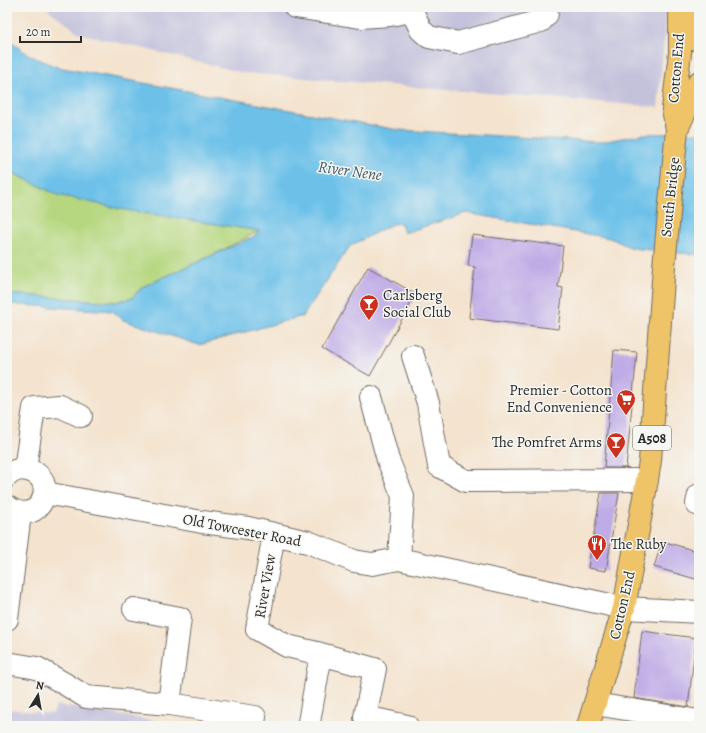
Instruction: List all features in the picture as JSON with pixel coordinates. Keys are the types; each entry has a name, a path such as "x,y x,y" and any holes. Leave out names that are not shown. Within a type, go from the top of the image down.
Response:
{"highway":[{"name":"A508","path":"680,7 693,36 699,41"},
{"name":"Cotton End","path":"678,129 673,109 680,53 680,7"},
{"name":"A508","path":"678,129 699,82"},
{"name":"South Bridge","path":"664,266 678,129"},
{"name":"Cotton End","path":"588,726 624,608 647,480 650,461 664,266"}],"street":[{"path":"295,7 360,17 390,15 412,9 421,30 429,37 458,43 541,21 547,14"},
{"path":"413,356 428,402 439,466 466,481 647,480"},
{"path":"371,397 388,460 403,496 399,559"},
{"path":"7,620 14,509 32,511 38,507 43,500 45,493 43,481 34,471 16,473 34,408 60,406 81,416"},
{"name":"Old Towcester Road","path":"45,493 202,522 248,528 308,542 354,561 372,564 399,559 624,608 699,612"},
{"name":"River View","path":"274,534 257,629 287,646 321,654"},
{"path":"134,609 180,618 169,704"},
{"path":"309,722 321,654 375,669 365,717 407,726"},
{"path":"7,663 37,668 86,697 169,704 255,717"},
{"path":"595,704 699,721"}],"shaded area":[{"path":"45,7 667,7 658,107 244,73 79,33"},
{"path":"56,705 157,721 156,726 7,726 7,709 53,714"}],"green space":[{"path":"7,170 58,195 259,231 211,256 142,287 132,298 115,302 7,294"}],"water":[{"name":"River Nene","path":"7,36 24,51 57,67 398,130 601,142 644,134 699,133 699,255 632,248 610,238 466,213 404,233 401,223 392,224 350,246 303,316 199,345 123,320 113,311 7,304 7,294 115,302 132,298 142,287 255,236 259,231 125,210 58,195 7,170"}],"building":[{"path":"472,235 563,246 558,287 563,288 558,329 469,318 475,267 468,266"},
{"name":"Carlsberg Social Club","path":"368,267 416,294 370,376 322,349"},
{"path":"614,350 637,352 626,468 604,468"},
{"path":"601,493 619,493 606,571 588,568"},
{"path":"662,541 699,552 699,580 654,567"},
{"path":"642,631 696,638 688,707 634,698"}],"place":[{"name":"Carlsberg Social Club","path":"369,321"},
{"name":"Premier - Cotton End Convenience","path":"626,416"},
{"name":"The Pomfret Arms","path":"616,459"},
{"name":"The Ruby","path":"597,561"}]}
